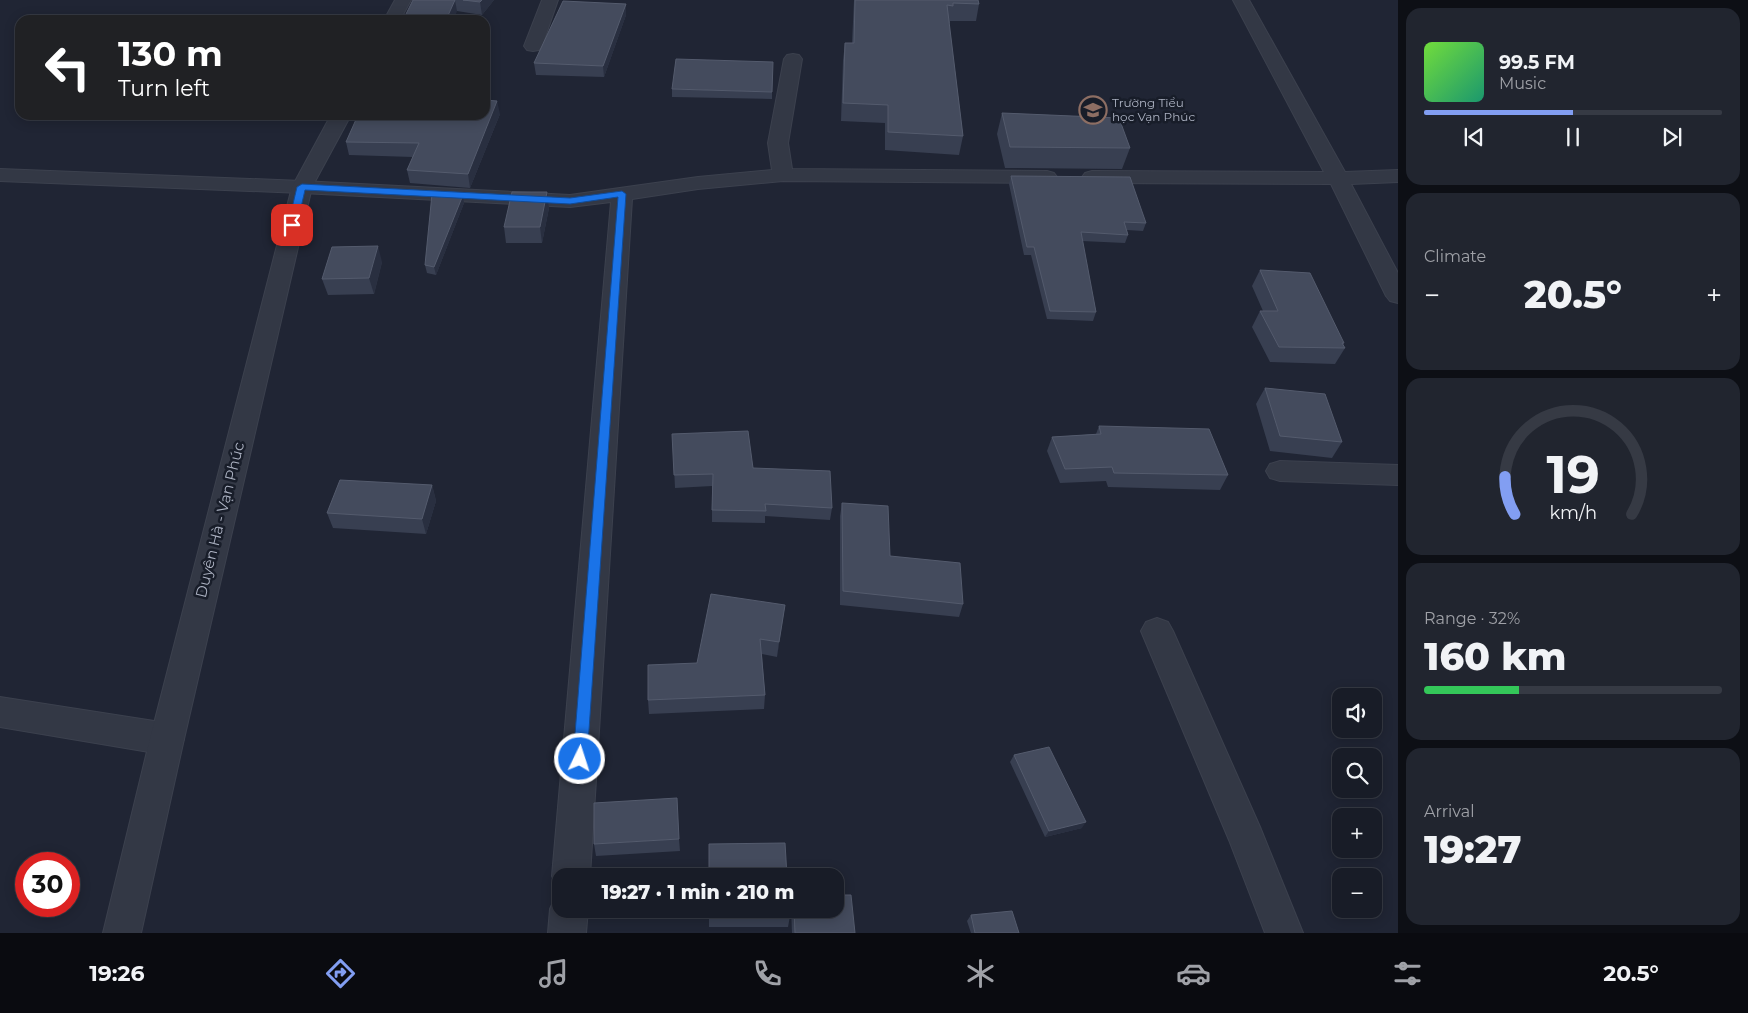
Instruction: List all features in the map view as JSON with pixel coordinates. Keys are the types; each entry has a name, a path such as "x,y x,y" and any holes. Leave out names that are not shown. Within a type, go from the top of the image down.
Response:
{"street":[{"path":"395,15 403,0"},
{"path":"533,46 540,22 550,0"},
{"path":"1241,0 1338,178 1398,296"},
{"path":"784,175 778,143 793,59"},
{"name":"Duyên Hà - Vạn Phúc","path":"122,933 167,740 302,187 338,120"},
{"path":"0,175 302,187 570,201 698,183 784,175 1338,178 1398,176"},
{"path":"572,868 622,194"},
{"path":"1280,471 1398,475"},
{"path":"1157,631 1247,840 1284,933"},
{"path":"0,712 167,740"},
{"path":"567,933 568,918"}],"building":[{"path":"413,0 455,0 448,15 406,15"},
{"path":"463,0 482,0 480,2"},
{"path":"855,0 978,0 979,4 953,3 953,6 947,5 963,136 888,132 888,105 843,103 845,43 854,43"},
{"path":"563,1 626,4 603,66 534,63"},
{"path":"676,59 773,62 772,92 672,89"},
{"path":"490,100 497,101 490,119"},
{"path":"1002,113 1119,118 1130,148 1010,147"},
{"path":"356,120 489,120 468,174 407,170 419,143 346,142"},
{"path":"1011,176 1130,177 1146,223 1124,222 1128,235 1081,232 1096,312 1050,311 1034,247 1027,247"},
{"path":"512,192 547,192 540,227 504,227"},
{"path":"432,194 463,195 434,267 425,265"},
{"path":"378,246 369,278 322,279 332,247"},
{"path":"1260,270 1310,273 1345,348 1279,347 1260,311 1278,311"},
{"path":"1265,388 1325,394 1342,442 1280,436"},
{"path":"1099,426 1209,429 1228,475 1114,473 1112,467 1065,469 1052,437 1101,434"},
{"path":"748,431 753,468 830,471 832,508 765,504 766,511 712,510 713,474 674,475 672,434"},
{"path":"340,480 432,485 422,519 327,513"},
{"path":"842,503 888,506 890,556 960,563 963,604 843,591"},
{"path":"711,594 785,605 779,642 760,639 765,695 648,700 648,665 697,663"},
{"path":"1049,747 1086,822 1049,831 1014,755"},
{"path":"677,798 679,839 594,844 594,803"},
{"path":"785,843 787,868 709,868 709,844"},
{"path":"844,895 851,895 855,933 795,933 794,918 844,918"},
{"path":"1012,911 1019,933 975,933 971,915"}],"place":[{"name":"Trường Tiểu học Vạn Phúc","path":"1093,110"}],"route":[{"path":"292,225 302,187 570,201 622,194 580,759"}]}
